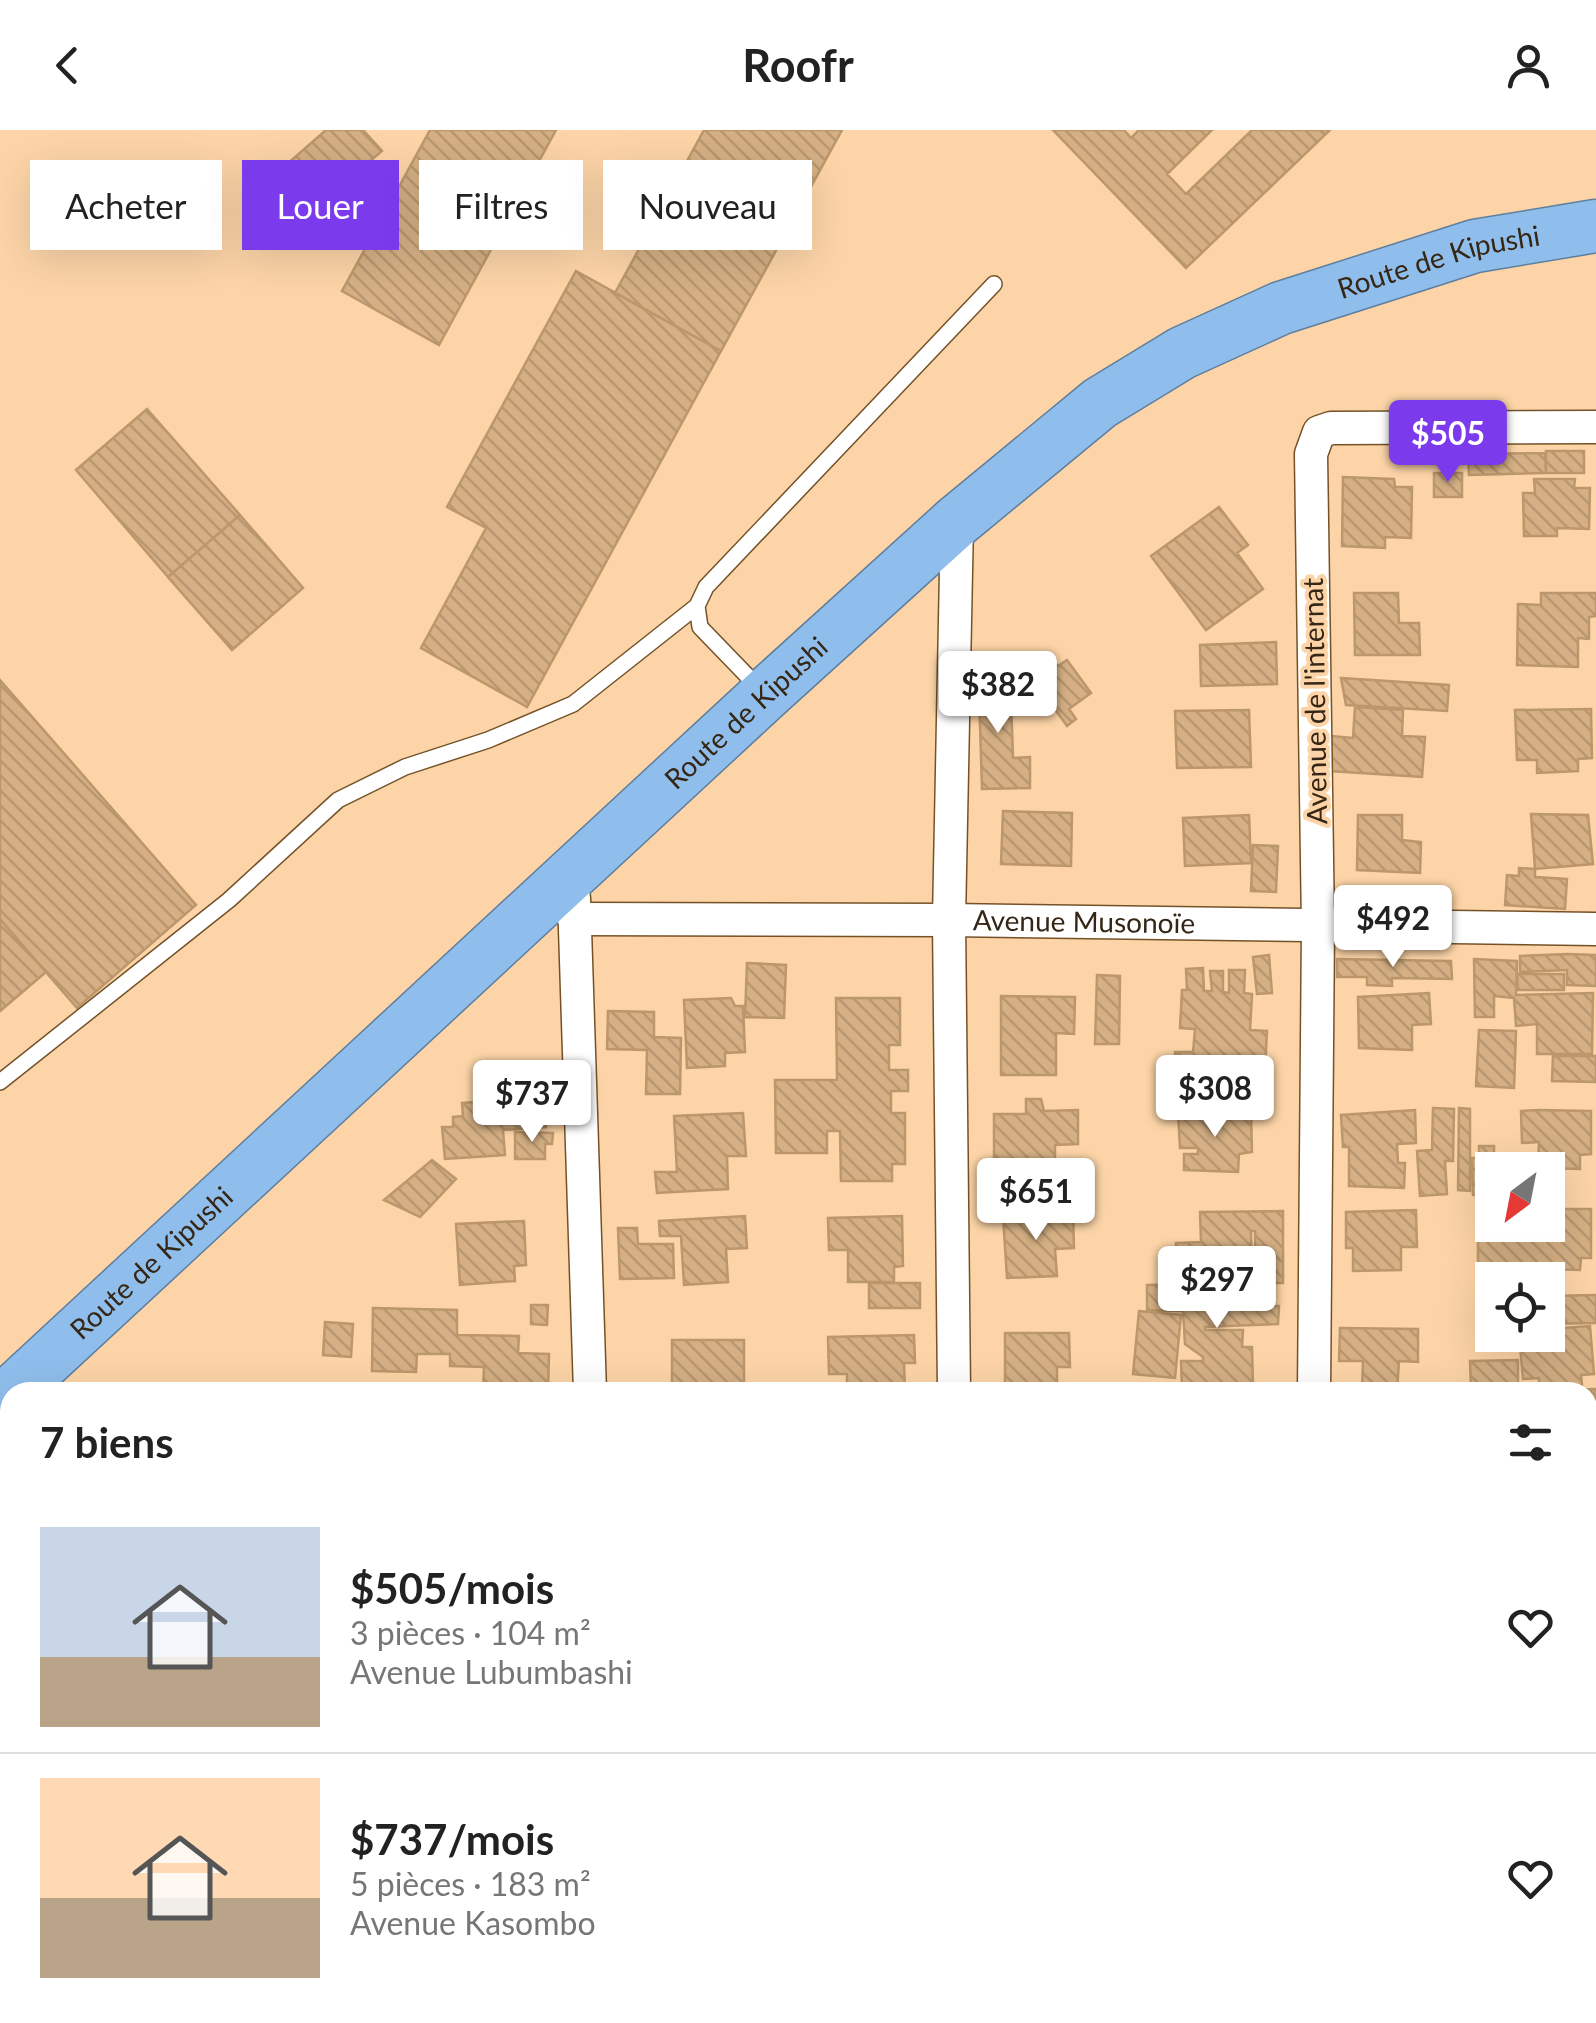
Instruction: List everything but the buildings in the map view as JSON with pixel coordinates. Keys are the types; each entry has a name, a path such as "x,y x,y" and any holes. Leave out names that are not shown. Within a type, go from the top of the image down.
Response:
{"highway":[{"name":"Route de Kipushi","path":"25,1382 574,896 765,694 957,522 1100,403 1182,353 1281,308 1474,246 1596,226"}],"street":[{"name":"Avenue de l'internat","path":"1314,1382 1318,927 1312,454 1320,432 1331,428 1596,427"},
{"path":"954,1382 949,920 957,522"},
{"path":"574,896 590,1382"},
{"name":"Avenue Musonoïe","path":"574,896 949,920 1596,929"}],"lane":[{"path":"0,1082 229,900 338,800 405,767 488,740 572,704 697,606 706,587 994,284"},
{"path":"697,606 700,627 765,694"}]}
